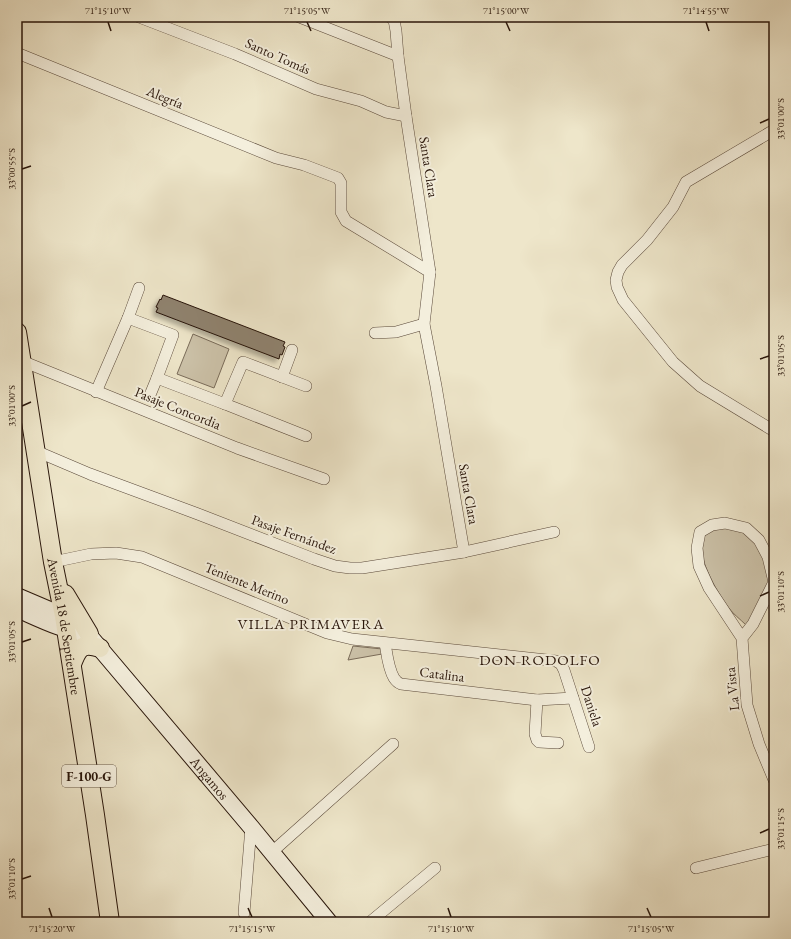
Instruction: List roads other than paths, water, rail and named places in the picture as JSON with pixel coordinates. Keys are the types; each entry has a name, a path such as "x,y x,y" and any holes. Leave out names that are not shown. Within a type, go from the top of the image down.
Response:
{"main road":[{"name":"Avenida 18 de Septiembre","path":"17,332 53,562 66,623 110,922"},
{"path":"57,580 94,641 77,652 72,664"}],"street":[{"name":"Santo Tomás","path":"139,17 235,54 316,89 355,99 386,112 406,116"},
{"path":"299,17 398,56"},
{"name":"Santa Clara","path":"390,17 394,20 396,31 406,116 430,272 424,324 464,552"},
{"name":"Alegría","path":"17,53 276,158 304,165 338,178 341,183 341,212 346,221 430,272"},
{"path":"774,130 686,182 673,207 647,240 622,265 616,280 617,287 623,300 673,362 700,386 774,431"},
{"path":"96,392 128,318 139,288"},
{"path":"128,318 173,335 150,395"},
{"path":"376,333 396,332 424,324"},
{"path":"282,377 292,350"},
{"name":"Pasaje Concordia","path":"22,361 237,448 324,479"},
{"path":"225,404 243,362 306,386"},
{"path":"157,378 306,436"},
{"name":"Pasaje Fernández","path":"36,452 96,477 335,566 362,568 464,552 554,532"},
{"path":"725,523 746,528 759,540 768,557 774,582 753,624 742,638 709,588 699,566 697,548 700,532 712,525 725,523"},
{"name":"Teniente Merino","path":"53,562 91,554 116,552 142,557 327,632 352,639 549,660"},
{"path":"17,596 66,623 77,633 94,641"},
{"path":"17,609 66,623"},
{"name":"La Vista","path":"742,638 747,704 759,744 774,780"},
{"name":"Angamos","path":"94,641 329,922"},
{"name":"Catalina","path":"385,643 390,670 397,682 401,684 537,700 573,698"},
{"name":"Daniela","path":"549,660 556,661 561,664 566,675 589,747"},
{"path":"537,700 536,737 539,742 558,743"},
{"path":"272,852 393,744"},
{"path":"244,913 251,827"},
{"path":"696,868 774,849"},
{"path":"370,922 435,868"}],"district":[{"name":"VILLA PRIMAVERA","path":"311,624"},
{"name":"DON RODOLFO","path":"540,660"}]}
